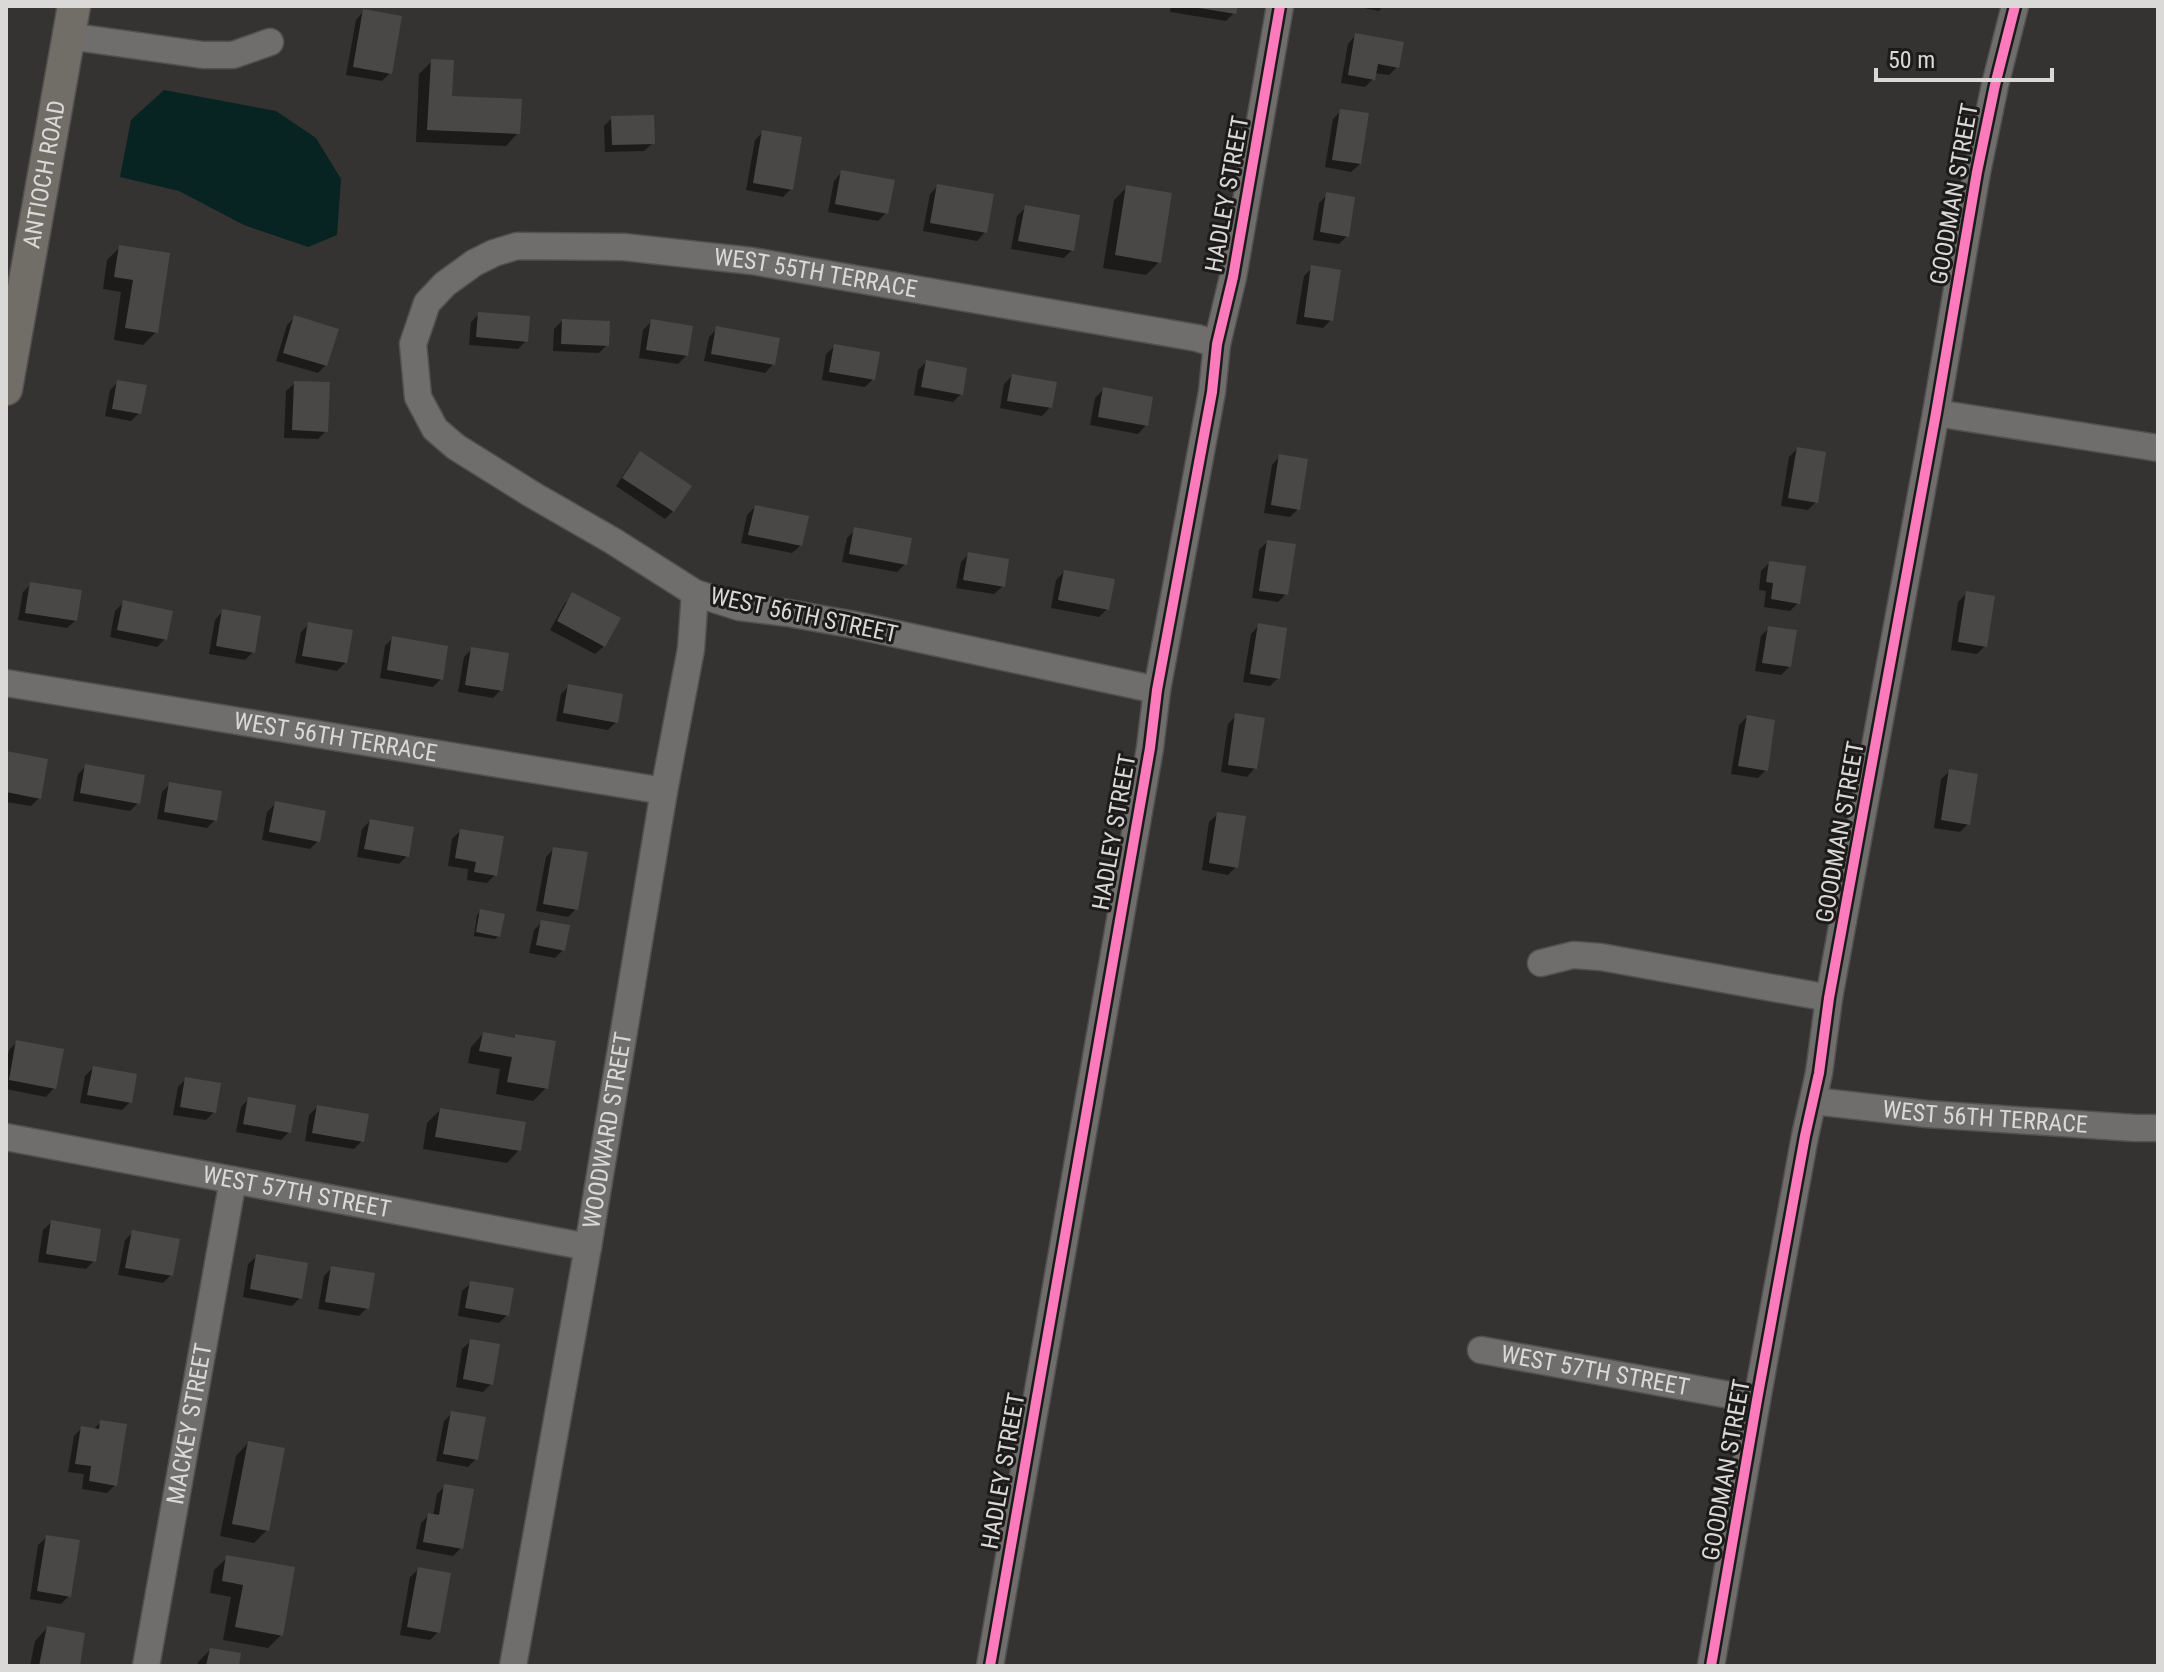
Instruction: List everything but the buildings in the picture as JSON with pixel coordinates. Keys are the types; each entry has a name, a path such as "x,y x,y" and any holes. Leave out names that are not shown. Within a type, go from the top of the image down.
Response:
{"main road":[{"name":"ANTIOCH ROAD","path":"6,389 71,21"}],"street":[{"name":"HADLEY STREET","path":"990,1666 1147,763 1157,690 1212,392 1217,344 1233,277 1280,6"},
{"name":"GOODMAN STREET","path":"1711,1666 1977,172 2015,6"},
{"path":"71,21 203,55 233,55 270,42"},
{"name":"WEST 55TH TERRACE","path":"427,303 445,284 474,263 517,246 624,247 752,261 1181,335 1217,344"},
{"name":"WEST 56TH STREET","path":"427,303 413,344 414,371 418,397 435,429 456,447 695,593 739,607 855,625 1157,690"},
{"path":"1936,413 2158,448"},
{"name":"WOODWARD STREET","path":"513,1666 691,649 695,593"},
{"name":"WEST 56TH TERRACE","path":"6,683 664,791"},
{"path":"1541,963 1573,955 1601,957 1829,998"},
{"name":"WEST 56TH TERRACE","path":"1814,1101 1927,1114 2158,1128"},
{"name":"WEST 57TH STREET","path":"6,1137 588,1247"},
{"name":"MACKEY STREET","path":"146,1666 233,1180"},
{"name":"WEST 57TH STREET","path":"1481,1350 1757,1400"}],"water":[{"path":"164,90 276,111 316,138 341,179 337,235 308,247 244,225 179,191 120,177 131,120"}],"cycle path":[{"path":"990,1666 1150,748 1157,690 1212,392 1217,344 1233,277 1280,6"},
{"path":"1711,1666 1977,172 2015,6"}]}
